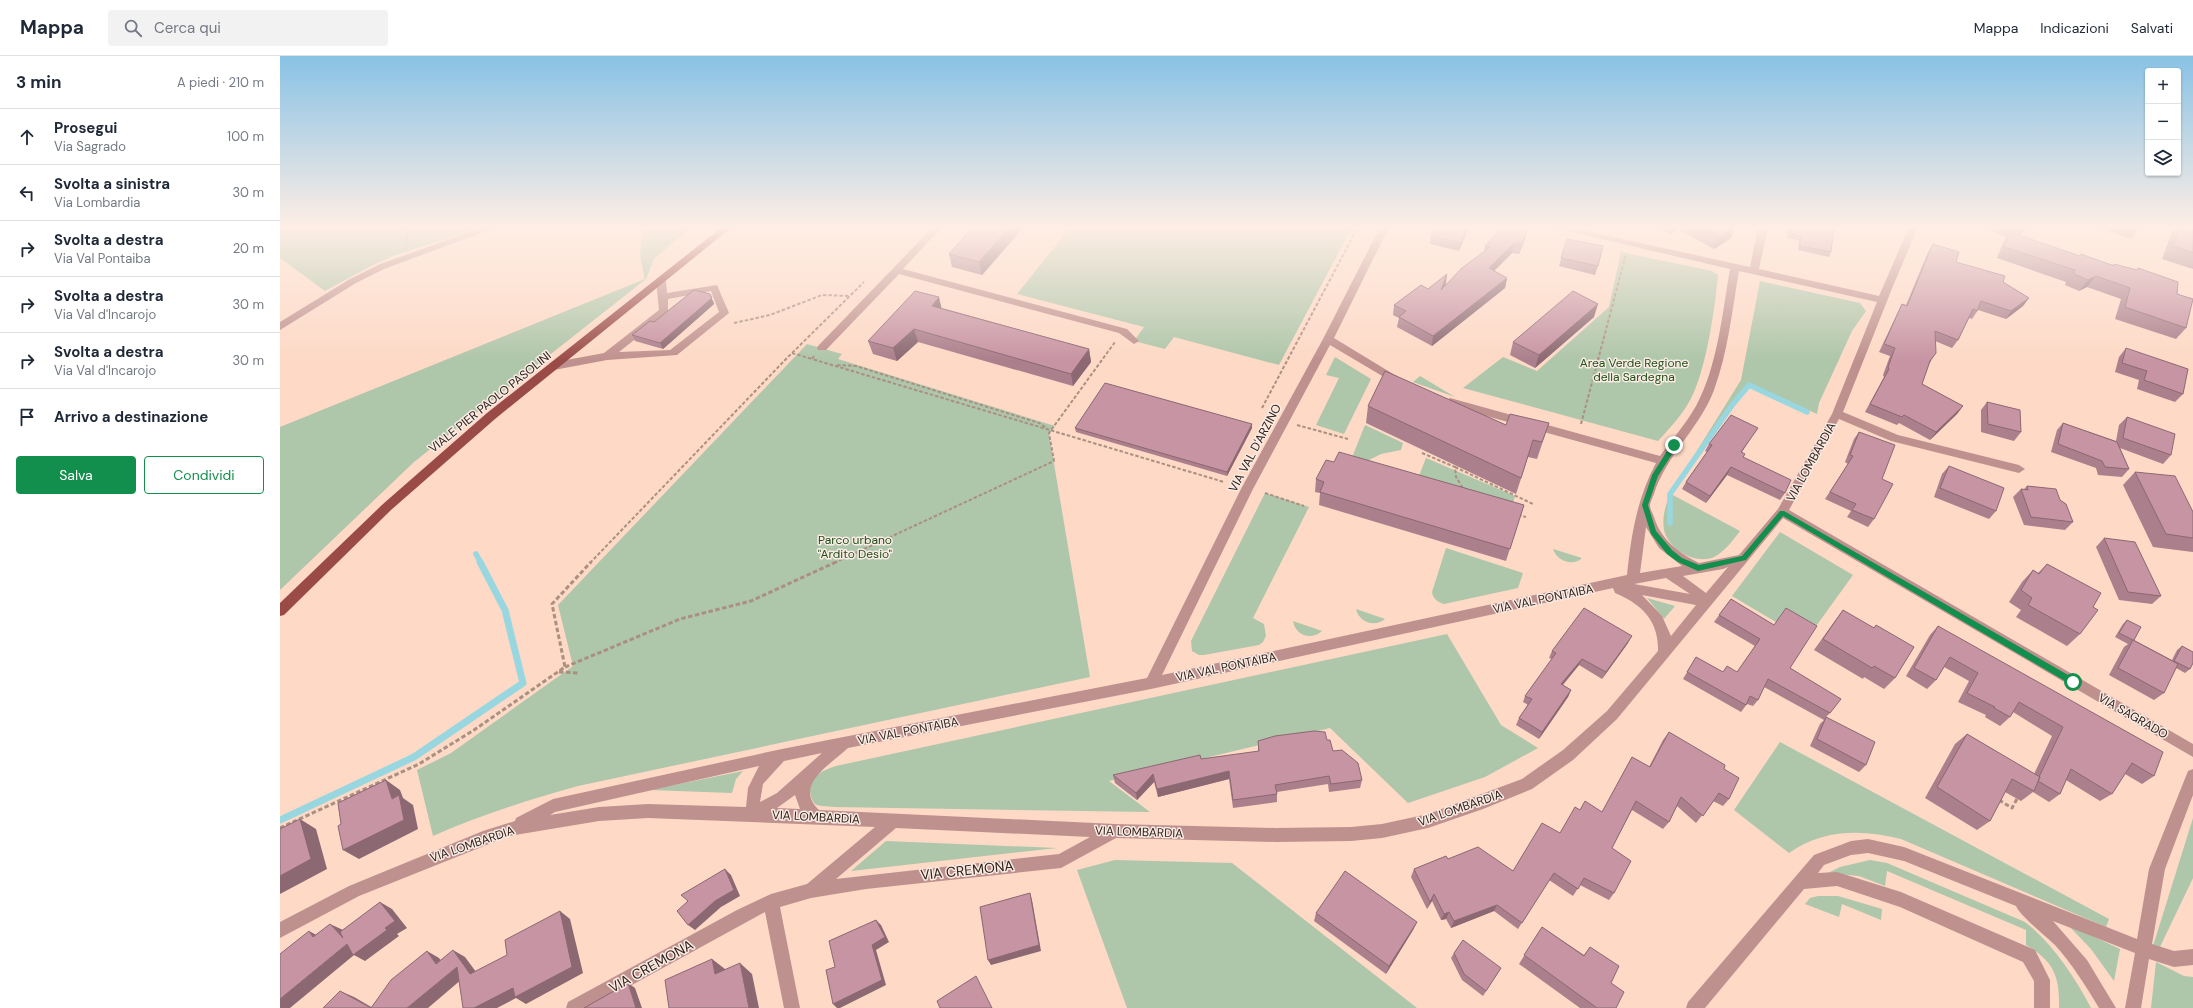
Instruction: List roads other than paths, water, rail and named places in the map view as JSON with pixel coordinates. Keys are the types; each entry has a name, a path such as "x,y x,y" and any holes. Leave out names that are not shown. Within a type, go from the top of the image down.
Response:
{"main road":[{"name":"VIALE PIER PAOLO PASOLINI","path":"280,611 387,507 491,416 673,271"}],"street":[{"path":"280,327 353,281 373,271"},
{"path":"822,348 896,271"},
{"path":"902,271 1123,331 1134,341"},
{"name":"VIA VAL D'ARZINO","path":"1151,683 1247,489 1328,339 1362,271"},
{"path":"1632,583 1649,489 1663,461 1702,405 1720,345 1734,271"},
{"path":"1756,271 1883,300"},
{"name":"VIA LOMBARDIA","path":"280,930 361,888 416,864 509,830 599,814 648,811 753,814 892,822 1115,831 1276,835 1351,834 1382,830 1428,821 1483,802 1527,784 1568,755 1612,715 1782,512 1837,414 1895,271"},
{"path":"606,356 664,311 661,281"},
{"path":"554,366 606,356 673,354 724,312 714,287 662,297"},
{"path":"1328,339 1411,386"},
{"path":"1440,398 1663,461"},
{"name":"VIA LOMBARDIA","path":"1837,414 1895,438 2019,469"},
{"path":"1645,505 1649,522 1668,556 1666,573 1680,579 1694,589 1707,602"},
{"name":"VIA SAGRADO","path":"1782,512 2193,751"},
{"path":"1660,542 1680,560 1698,568"},
{"name":"VIA VAL PONTAIBA","path":"509,830 553,806 782,755 1151,683 1607,585 1654,582 1666,573 1744,558"},
{"name":"VIA VAL PONTAIBA","path":"1632,583 1707,602"},
{"name":"VIA VAL PONTAIBA","path":"1607,585 1629,593 1650,610 1664,634 1664,654"},
{"name":"VIA VAL PONTAIBA","path":"753,814 782,798 812,769 844,743"},
{"path":"753,814 754,789 758,778 782,755"},
{"name":"VIA VAL PONTAIBA","path":"812,769 806,780 802,795 806,808 816,817"},
{"path":"2133,1008 2142,948 2157,869 2193,776"},
{"name":"VIA CREMONA","path":"811,890 892,822"},
{"name":"VIA CREMONA","path":"574,1008 770,902 811,890 866,882 1062,861 1115,831"},
{"path":"1694,1008 1819,860 1851,848 1868,846 1904,854 2142,948 2174,959 2193,957"},
{"path":"1799,882 1837,879 1901,900 2029,956 2042,980 2042,1008"},
{"path":"2012,896 2040,918 2059,937 2096,985 2108,1008"},
{"path":"770,902 792,1008"}],"waterway":[{"path":"1670,523 1670,494 1733,404 1749,385 1807,412"},
{"path":"476,554 481,563"},
{"path":"280,820 414,757 523,683 505,610 480,562"}],"park label":[{"name":"Area Verde Regione della Sardegna","path":"1634,370"},
{"name":"Parco urbano \"Ardito Desio\"","path":"855,547"}]}
